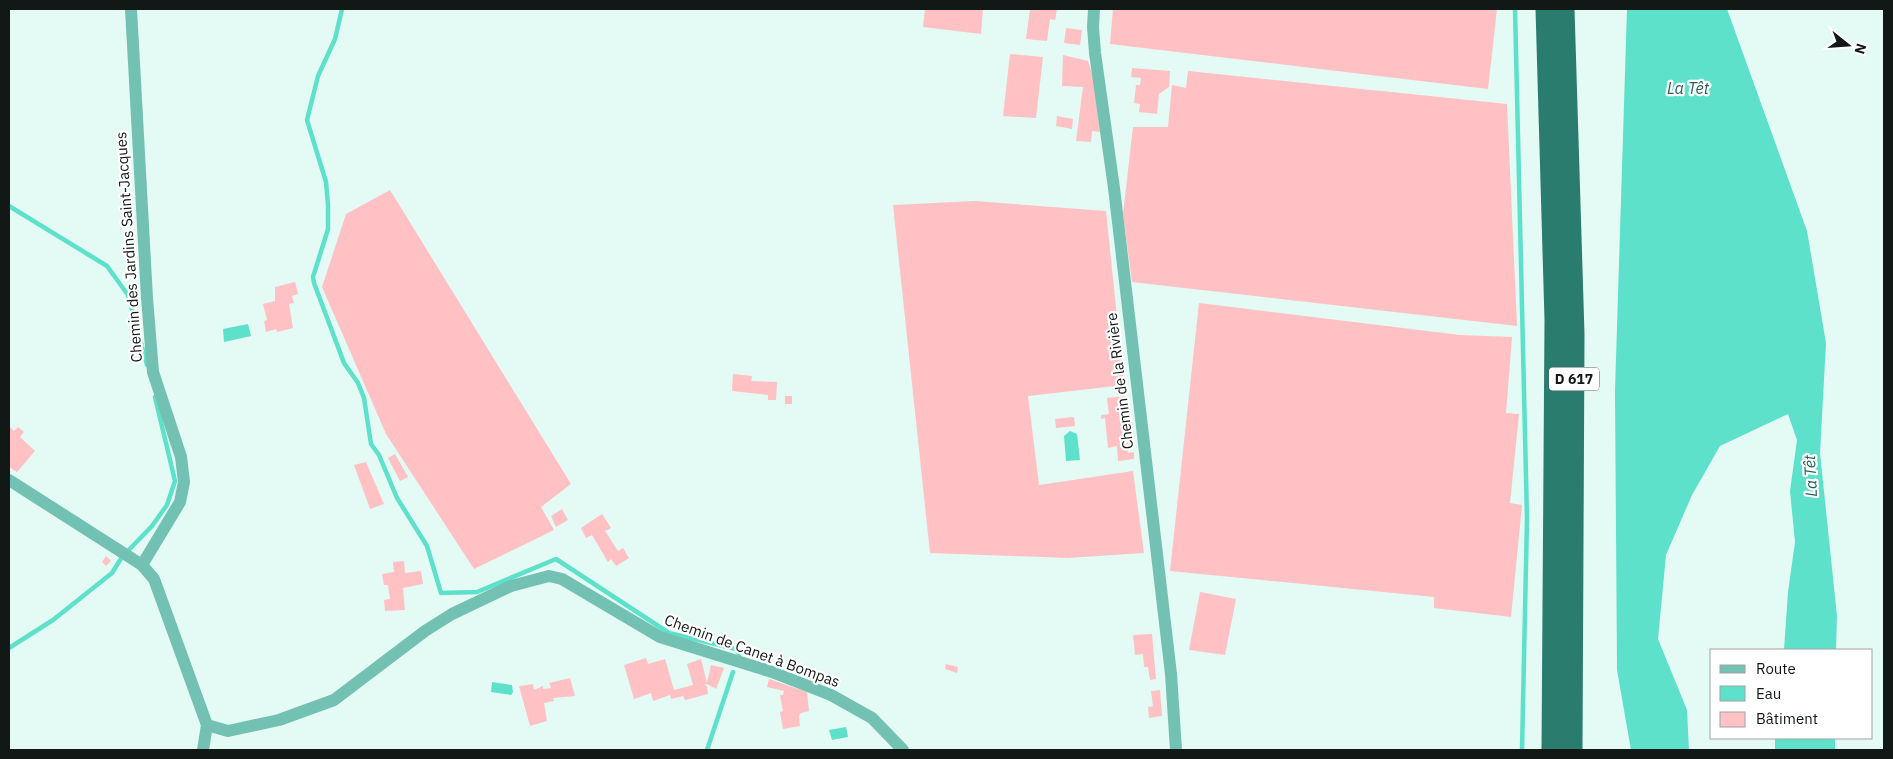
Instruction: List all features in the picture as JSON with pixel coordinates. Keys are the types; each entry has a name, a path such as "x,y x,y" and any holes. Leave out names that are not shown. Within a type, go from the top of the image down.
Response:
{"highway":[{"name":"D 617","path":"1546,9 1555,320 1552,750"},
{"name":"D 617","path":"1564,9 1574,334 1572,750"}],"street":[{"name":"Chemin des Jardins Saint-Jacques","path":"131,9 147,298 153,372 181,457 184,482 180,502 142,565"},
{"name":"Chemin de la Rivière","path":"1094,9 1095,53 1114,188 1170,664 1176,750"},
{"path":"9,480 142,565 154,579 207,725 203,750"},
{"name":"Chemin de Canet à Bompas","path":"207,725 228,731 279,720 334,700 425,631 452,614 512,586 548,576 562,579 660,637 772,672 831,695 872,718 903,750"}],"water":[{"name":"La Têt","path":"1627,9 1727,9 1807,231 1826,343 1820,453 1837,616 1836,649 1784,649 1788,592 1795,542 1790,491 1797,440 1788,414 1720,446 1692,495 1666,555 1658,639 1687,710 1689,750 1631,750 1617,670 1615,390"},
{"path":"248,324 251,336 224,342 223,329"},
{"path":"1070,431 1077,434 1080,460 1066,461 1064,436"},
{"path":"492,682 512,685 513,692 511,695 491,692"},
{"path":"846,727 848,737 832,740 829,730"},
{"path":"1775,739 1835,739 1835,750 1775,750"}],"building":[{"path":"925,9 983,9 981,34 923,27"},
{"path":"1030,9 1057,9 1055,20 1050,19 1047,41 1026,39"},
{"path":"1113,9 1497,9 1488,89 1110,44"},
{"path":"1066,28 1082,30 1080,45 1064,43"},
{"path":"1010,54 1043,57 1036,118 1003,116"},
{"path":"1063,55 1088,61 1094,79 1100,132 1092,131 1091,142 1076,141 1083,87 1062,86"},
{"path":"1132,68 1170,71 1169,87 1159,94 1157,114 1139,112 1140,104 1134,103 1136,85 1140,85 1141,78 1131,77"},
{"path":"1188,71 1507,104 1517,326 1132,282 1123,214 1133,127 1168,127 1172,85 1186,88"},
{"path":"1057,116 1073,119 1072,129 1056,126"},
{"path":"390,190 571,484 541,507 554,530 474,569 386,434 322,287 346,214"},
{"path":"975,201 1106,211 1124,385 1028,396 1039,485 1133,471 1144,553 1068,558 930,553 893,205"},
{"path":"295,282 298,294 292,296 294,303 289,304 293,328 277,332 276,329 266,332 264,321 267,320 263,304 275,301 275,287"},
{"path":"1199,303 1460,335 1512,337 1506,413 1519,414 1510,503 1522,505 1511,617 1434,608 1434,597 1170,571"},
{"path":"733,374 752,376 751,381 777,382 776,400 768,400 768,395 732,391"},
{"path":"785,396 792,396 792,404 785,404"},
{"path":"1125,396 1133,445 1127,446 1128,453 1134,452 1134,459 1118,461 1117,446 1108,448 1105,418 1101,419 1101,415 1109,414 1107,398"},
{"path":"1074,417 1075,426 1056,428 1055,419"},
{"path":"9,426 14,431 18,427 24,432 20,437 35,451 17,472 9,467"},
{"path":"395,454 408,477 400,481 388,458"},
{"path":"366,462 384,504 370,509 354,465"},
{"path":"562,509 568,520 556,527 551,516"},
{"path":"602,514 611,528 605,531 618,551 623,548 629,558 616,566 611,559 608,562 592,535 586,538 581,528"},
{"path":"106,556 111,561 106,566 102,562"},
{"path":"404,561 405,573 421,571 423,584 403,588 405,610 385,611 384,600 390,599 388,585 384,585 382,574 394,572 393,562"},
{"path":"1200,592 1236,599 1225,655 1189,650"},
{"path":"1152,634 1156,679 1150,680 1148,667 1144,667 1143,654 1135,655 1133,635"},
{"path":"646,658 648,664 665,659 674,690 693,685 687,664 701,659 707,683 711,665 724,668 716,689 707,684 704,685 707,686 708,694 685,700 683,696 671,699 670,695 653,701 651,693 634,699 624,665"},
{"path":"946,664 958,667 957,673 945,669"},
{"path":"570,678 575,696 553,698 554,701 544,703 547,721 530,726 519,686 533,684 534,690 543,686 543,689 551,688 549,683"},
{"path":"769,679 807,692 809,711 801,713 799,716 800,726 783,729 780,712 783,711 780,695 783,695 784,691 767,687"},
{"path":"1160,690 1162,716 1149,718 1148,707 1153,706 1151,691"}],"waterway":[{"path":"342,9 335,39 318,76 307,120 326,182 328,205 328,229 313,277 314,283 344,363 358,383 364,398 371,444 379,455 397,498 427,546 441,593 477,592 556,559 669,633 736,649 739,654"},
{"path":"1515,9 1527,519 1522,750"},
{"path":"9,206 107,266 128,295 147,365"},
{"path":"9,648 53,620 112,573 122,557 152,526 167,505 175,481 155,397"},
{"path":"707,750 733,672"}]}
